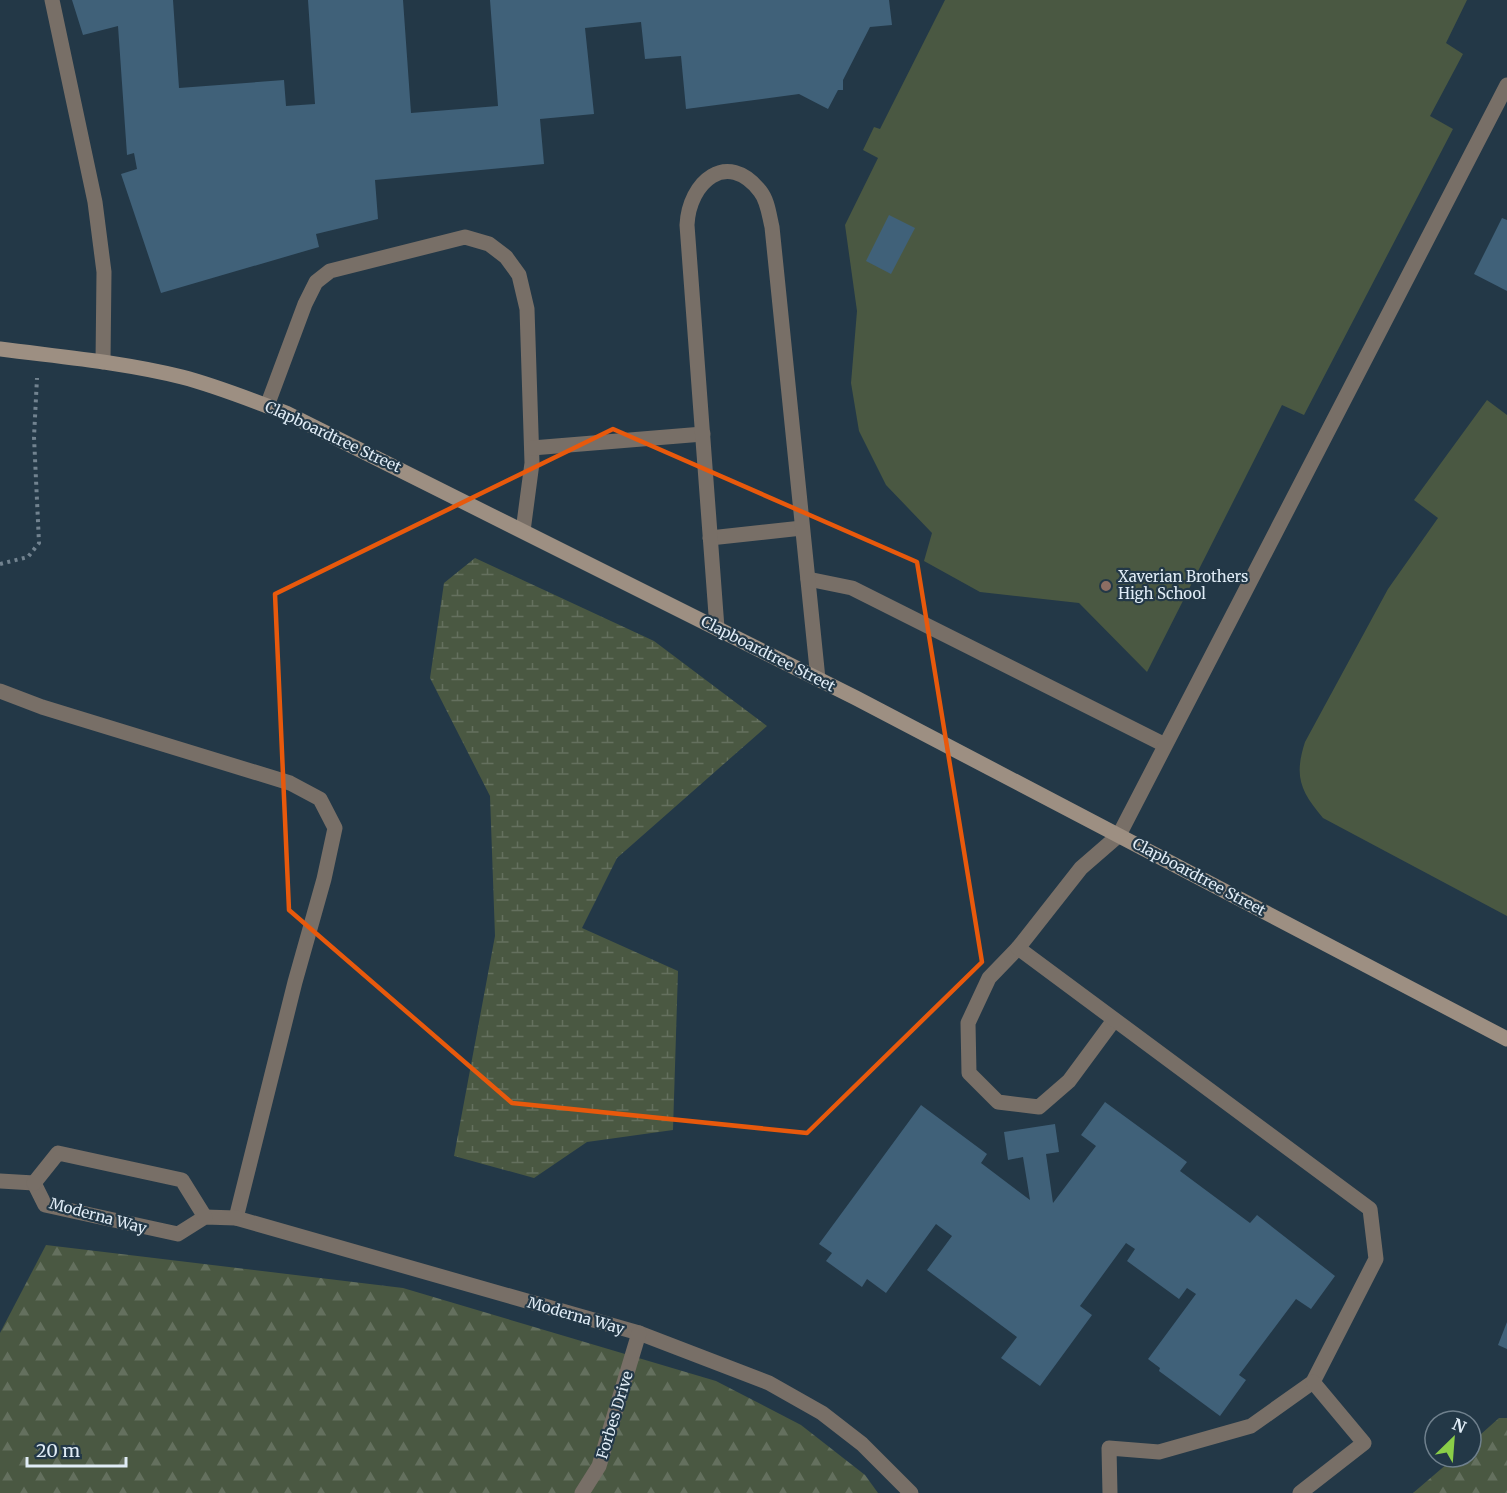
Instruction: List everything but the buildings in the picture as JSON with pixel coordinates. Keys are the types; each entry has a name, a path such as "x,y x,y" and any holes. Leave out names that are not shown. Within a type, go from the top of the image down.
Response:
{"main road":[{"name":"Clapboardtree Street","path":"0,349 103,362 181,377 267,406 356,446 818,679 1507,1039"}],"lane":[{"path":"52,0 96,202 104,272 103,362"},
{"path":"1114,1020 1069,1081 1039,1107 998,1102 969,1073 968,1023 989,978 1018,948 1081,868 1119,835 1507,85"},
{"path":"717,628 688,211 700,184 721,171 735,172 751,181 762,193 772,227 818,679"},
{"path":"267,406 305,304 316,282 330,271 465,237 489,243 506,257 519,275 527,309 532,448 523,531"},
{"path":"532,448 703,434"},
{"path":"710,538 802,528"},
{"path":"808,579 852,588 1165,745"},
{"path":"0,691 42,707 290,783 320,799 335,828 324,879 295,982 236,1218"},
{"path":"1018,948 1370,1209 1376,1258 1313,1382 1251,1426 1159,1452 1109,1448 1110,1493"},
{"name":"Moderna Way","path":"34,1183 58,1153 70,1155 182,1180 205,1217"},
{"name":"Moderna Way","path":"0,1181 34,1183"},
{"name":"Moderna Way","path":"34,1183 45,1205 151,1230 178,1234 205,1217 236,1218 639,1333 769,1383 813,1408 862,1444 911,1493"},
{"name":"Forbes Drive","path":"582,1493 599,1466 639,1333"},
{"path":"1300,1493 1364,1443 1313,1382"}],"path":[{"path":"0,564 28,557 39,543 34,437 40,354"}],"highlighted area":[{"path":"613,429 917,562 982,962 807,1133 512,1103 289,910 275,594"}],"green space":[{"path":"945,0 1467,0 1446,43 1463,54 1430,116 1453,129 1304,415 1282,405 1147,672 1079,603 980,592 924,561 932,533 886,485 859,431 851,383 857,311 845,225 878,158 863,150 874,127 880,129"},
{"path":"1487,400 1507,415 1507,916 1323,818 1304,791 1300,774 1305,742 1388,589 1438,518 1414,500"},
{"path":"475,558 654,641 767,726 617,858 582,928 678,971 673,1130 587,1142 534,1178 454,1156 495,936 490,796 430,678 444,583"},
{"path":"46,1245 403,1288 716,1381 801,1425 865,1475 878,1493 0,1493 0,1333"},
{"path":"1499,1418 1507,1418 1507,1493 1413,1493 1441,1469 1483,1469 1483,1432"}],"place":[{"name":"Xaverian Brothers High School","path":"1106,586"}]}
